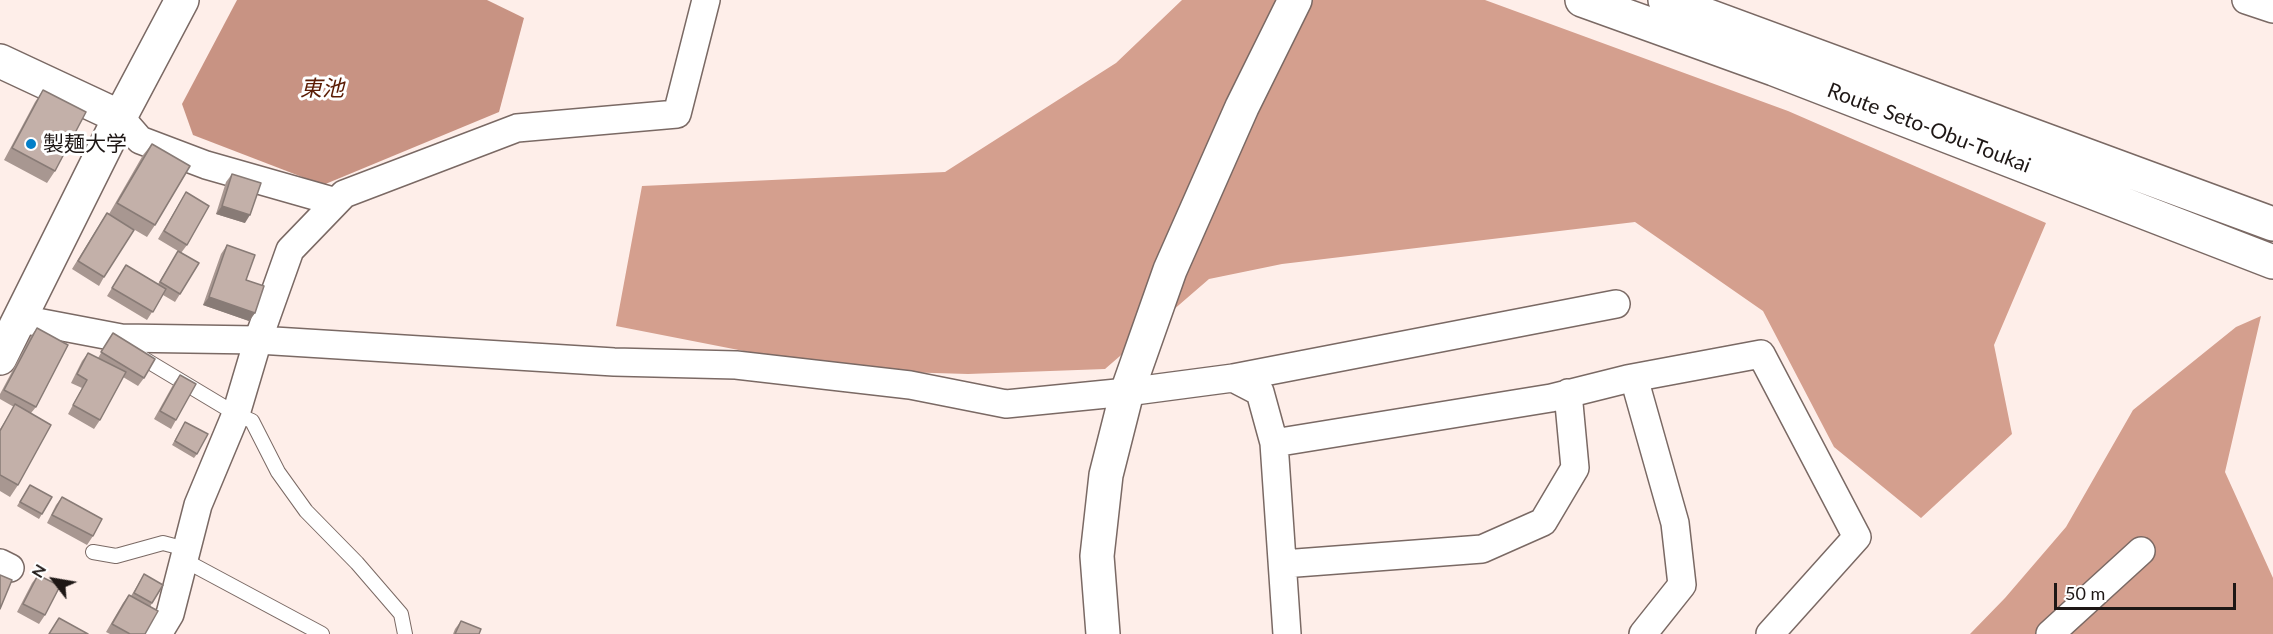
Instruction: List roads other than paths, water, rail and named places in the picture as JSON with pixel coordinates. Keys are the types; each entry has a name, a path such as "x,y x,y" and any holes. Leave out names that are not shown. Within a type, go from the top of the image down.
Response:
{"main road":[{"path":"0,358 120,117 182,0"},
{"path":"1103,634 1097,556 1106,475 1127,392 1170,270 1242,107 1295,0"},
{"name":"Route Seto-Obu-Toukai","path":"1582,0 1786,73 2273,262"},
{"name":"Route Seto-Obu-Toukai","path":"1665,0 1719,9 2273,224"},
{"path":"0,61 120,117"}],"street":[{"path":"158,634 170,614 198,505 236,414 258,340 290,250 344,194 517,128 677,114 706,0"},
{"path":"2246,0 2273,9"},
{"path":"120,117 140,140 206,165 336,202"},
{"path":"21,319 121,338 258,340 614,362 736,365 910,385 1006,404 1127,392 1233,378 1616,304"},
{"path":"1274,443 1568,393 1761,354 1857,537 1770,634"},
{"path":"1233,378 1260,392 1274,443 1287,634"},
{"path":"1634,378 1675,523 1682,585 1643,634"},
{"path":"1283,564 1482,549 1543,522 1575,468 1568,393"},
{"path":"2050,634 2141,551"}],"lane":[{"path":"103,335 236,414 252,421 278,472 306,511 357,563 400,614 405,634"},
{"path":"93,552 116,555 163,543 322,634"}],"water":[{"name":"東池","path":"237,0 487,0 524,18 499,112 323,185 193,135 182,104"}],"place":[{"name":"製麺大学","path":"31,144"}]}
